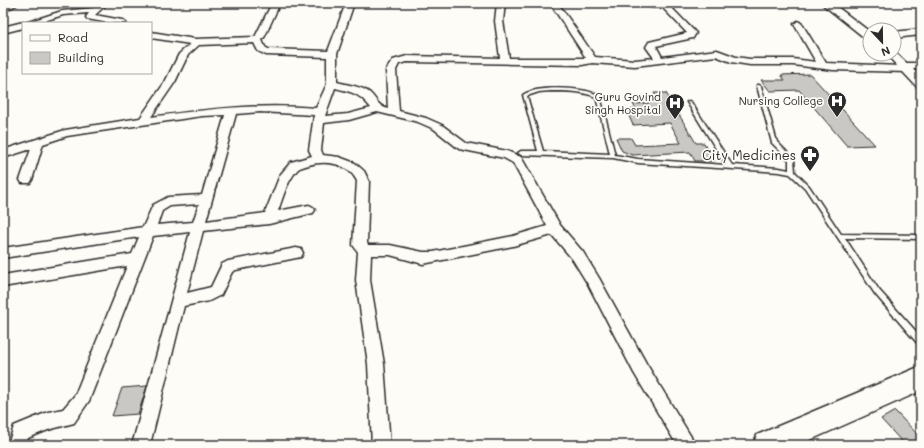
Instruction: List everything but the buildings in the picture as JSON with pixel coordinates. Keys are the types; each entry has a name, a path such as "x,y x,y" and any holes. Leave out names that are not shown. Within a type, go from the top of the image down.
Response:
{"main road":[{"path":"780,442 921,378"}],"street":[{"path":"104,3 95,10 90,17 117,22"},
{"path":"152,35 195,42 257,40 261,36 276,3"},
{"path":"350,3 332,54 332,84 320,116 314,150 316,156 319,158 354,166 359,172 363,181 360,245 365,250 390,250 423,258 513,242 555,229"},
{"path":"501,3 499,21 505,60"},
{"path":"554,3 592,60"},
{"path":"645,3 665,6 692,33 690,36 652,44 651,46 660,60"},
{"path":"826,3 862,31"},
{"path":"32,22 62,13 95,10"},
{"path":"3,30 22,24"},
{"path":"798,24 822,65"},
{"path":"902,34 921,32"},
{"path":"257,40 261,49 266,52 332,54"},
{"path":"143,121 170,82 184,54 195,42"},
{"path":"394,114 392,70 396,62 407,59 582,62 592,60 630,63 717,53 742,61 793,62 822,65 921,66"},
{"path":"901,62 921,84"},
{"path":"332,84 359,91 366,95 377,109"},
{"path":"3,154 65,133 202,113 274,108 320,116 349,117 377,109 422,120 438,127 463,146 512,157 517,160 555,229 578,256 594,282 640,368 686,445"},
{"path":"141,445 197,228 224,145 231,112"},
{"path":"26,180 38,143"},
{"path":"269,219 284,178 295,165 313,160"},
{"path":"17,445 20,432 48,421 68,417 81,401 135,259 157,208 161,204 168,202 206,199"},
{"path":"3,253 147,231 197,228 269,219 309,210"},
{"path":"365,250 363,280 376,364 381,445"},
{"path":"178,301 209,295 216,291 227,268 234,265 296,253"},
{"path":"3,281 135,259"}],"lane":[{"path":"759,86 775,143 792,160 792,173"},
{"path":"541,153 524,98 529,92 547,90 586,92 598,96 613,156"},
{"path":"689,102 730,168"},
{"path":"521,153 613,156 638,161 779,170 792,173 807,187 878,292 921,342"},
{"path":"840,236 921,237"}],"place":[{"name":"Nursing College","path":"837,118"},
{"name":"Guru Govind Singh Hospital","path":"675,120"},
{"name":"City Medicines","path":"810,172"}]}
